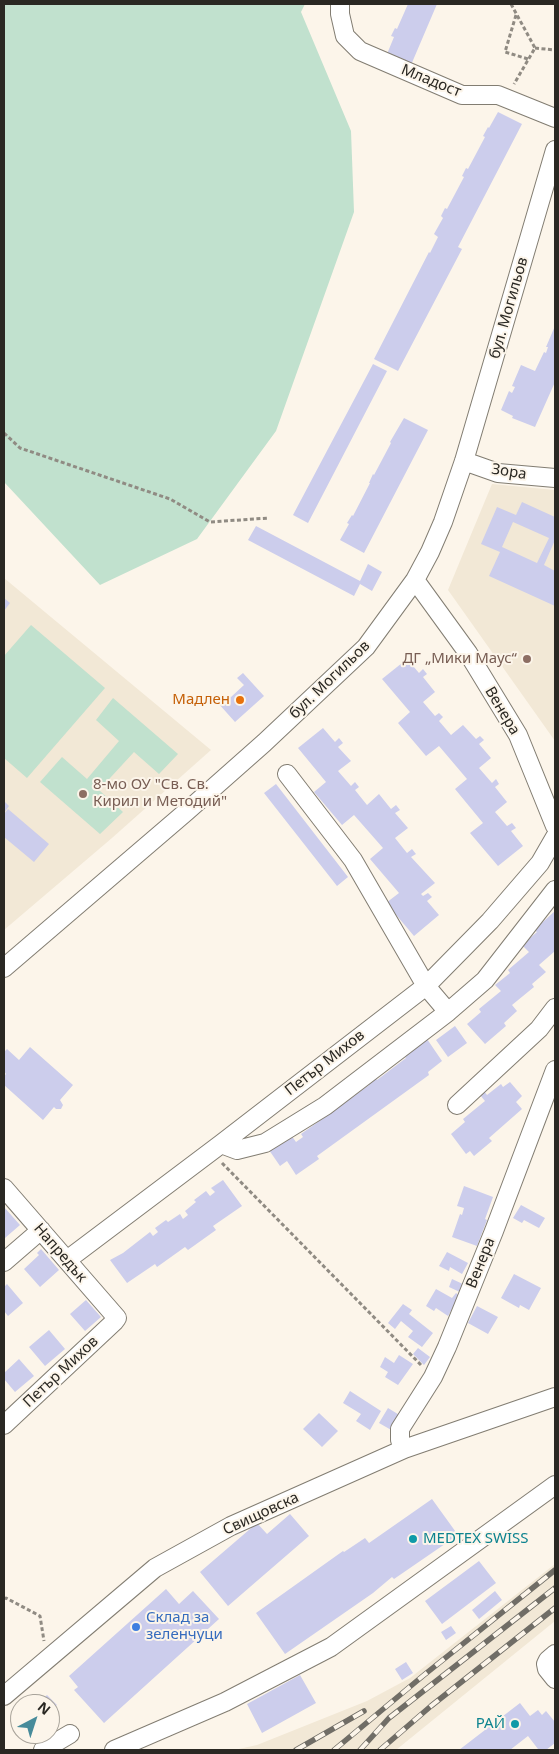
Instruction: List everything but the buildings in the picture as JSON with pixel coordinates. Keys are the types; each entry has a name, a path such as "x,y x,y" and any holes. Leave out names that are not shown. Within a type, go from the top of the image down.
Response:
{"street":[{"name":"Младост","path":"340,4 340,14 345,36 360,51 462,95 498,95 555,118"},
{"name":"бул. Могильов","path":"4,968 264,743 366,647 415,580 443,522 464,461 555,150"},
{"name":"Зора","path":"464,461 498,473 555,478"},
{"name":"Венера","path":"415,580 468,653 518,735 555,826"},
{"path":"287,774 353,860 426,986 448,1012"},
{"name":"Петър Михов","path":"67,1260 426,986 503,906 540,863 555,838"},
{"path":"216,1148 237,1150 264,1143 325,1106 448,1012 485,980 555,890"},
{"path":"457,1105 539,1028 555,1008"},
{"name":"Венера","path":"404,1449 400,1440 400,1429 432,1377 447,1347 494,1231 555,1070"},
{"name":"Напредък","path":"4,1188 117,1318"},
{"path":"4,1262 40,1230"},
{"name":"Петър Михов","path":"4,1425 117,1318"},
{"name":"Свищовска","path":"4,1696 154,1568 231,1526 404,1449 555,1397"},
{"path":"114,1750 225,1702 331,1647 555,1485"},
{"path":"555,1654 546,1664 547,1669 555,1679"},
{"path":"42,1750 70,1734"}],"path":[{"path":"511,4 535,48"},
{"path":"517,15 506,52 528,59"},
{"path":"535,48 555,50"},
{"path":"521,71 535,48"},
{"path":"4,433 20,448 170,499 210,522 269,518"},
{"path":"216,1148 432,1377"},
{"path":"4,1599 6,1598 40,1616 44,1639 42,1664"}],"shaded area":[{"name":"ДГ „Мики Маус“","path":"492,484 555,490 555,741 448,590"},
{"name":"8-мо ОУ \"Св. Св. Кирил и Методий\"","path":"4,578 211,750 4,930"},
{"path":"555,1564 555,1621 396,1750 234,1750 257,1745 367,1701 410,1678"}],"green space":[{"path":"4,4 305,4 301,12 351,131 354,212 276,431 197,539 100,585 4,482"},
{"path":"31,625 105,688 27,778 4,758 4,656"},
{"path":"113,698 178,754 159,774 134,752 99,790 123,812 100,834 40,782 62,757 87,779 119,741 96,720"}],"railway":[{"path":"334,1750 555,1570"},
{"path":"360,1750 389,1718 555,1588"},
{"path":"380,1750 431,1706 555,1608"},
{"path":"296,1750 364,1711"}],"place":[{"name":"ДГ „Мики Маус“","path":"527,659"},
{"name":"Мадлен","path":"240,700"},
{"name":"8-мо ОУ \"Св. Св. Кирил и Методий\"","path":"83,794"},
{"name":"MEDTEX SWISS","path":"413,1539"},
{"name":"Склад за зеленчуци","path":"136,1627"},
{"name":"РАЙ","path":"515,1724"}]}
